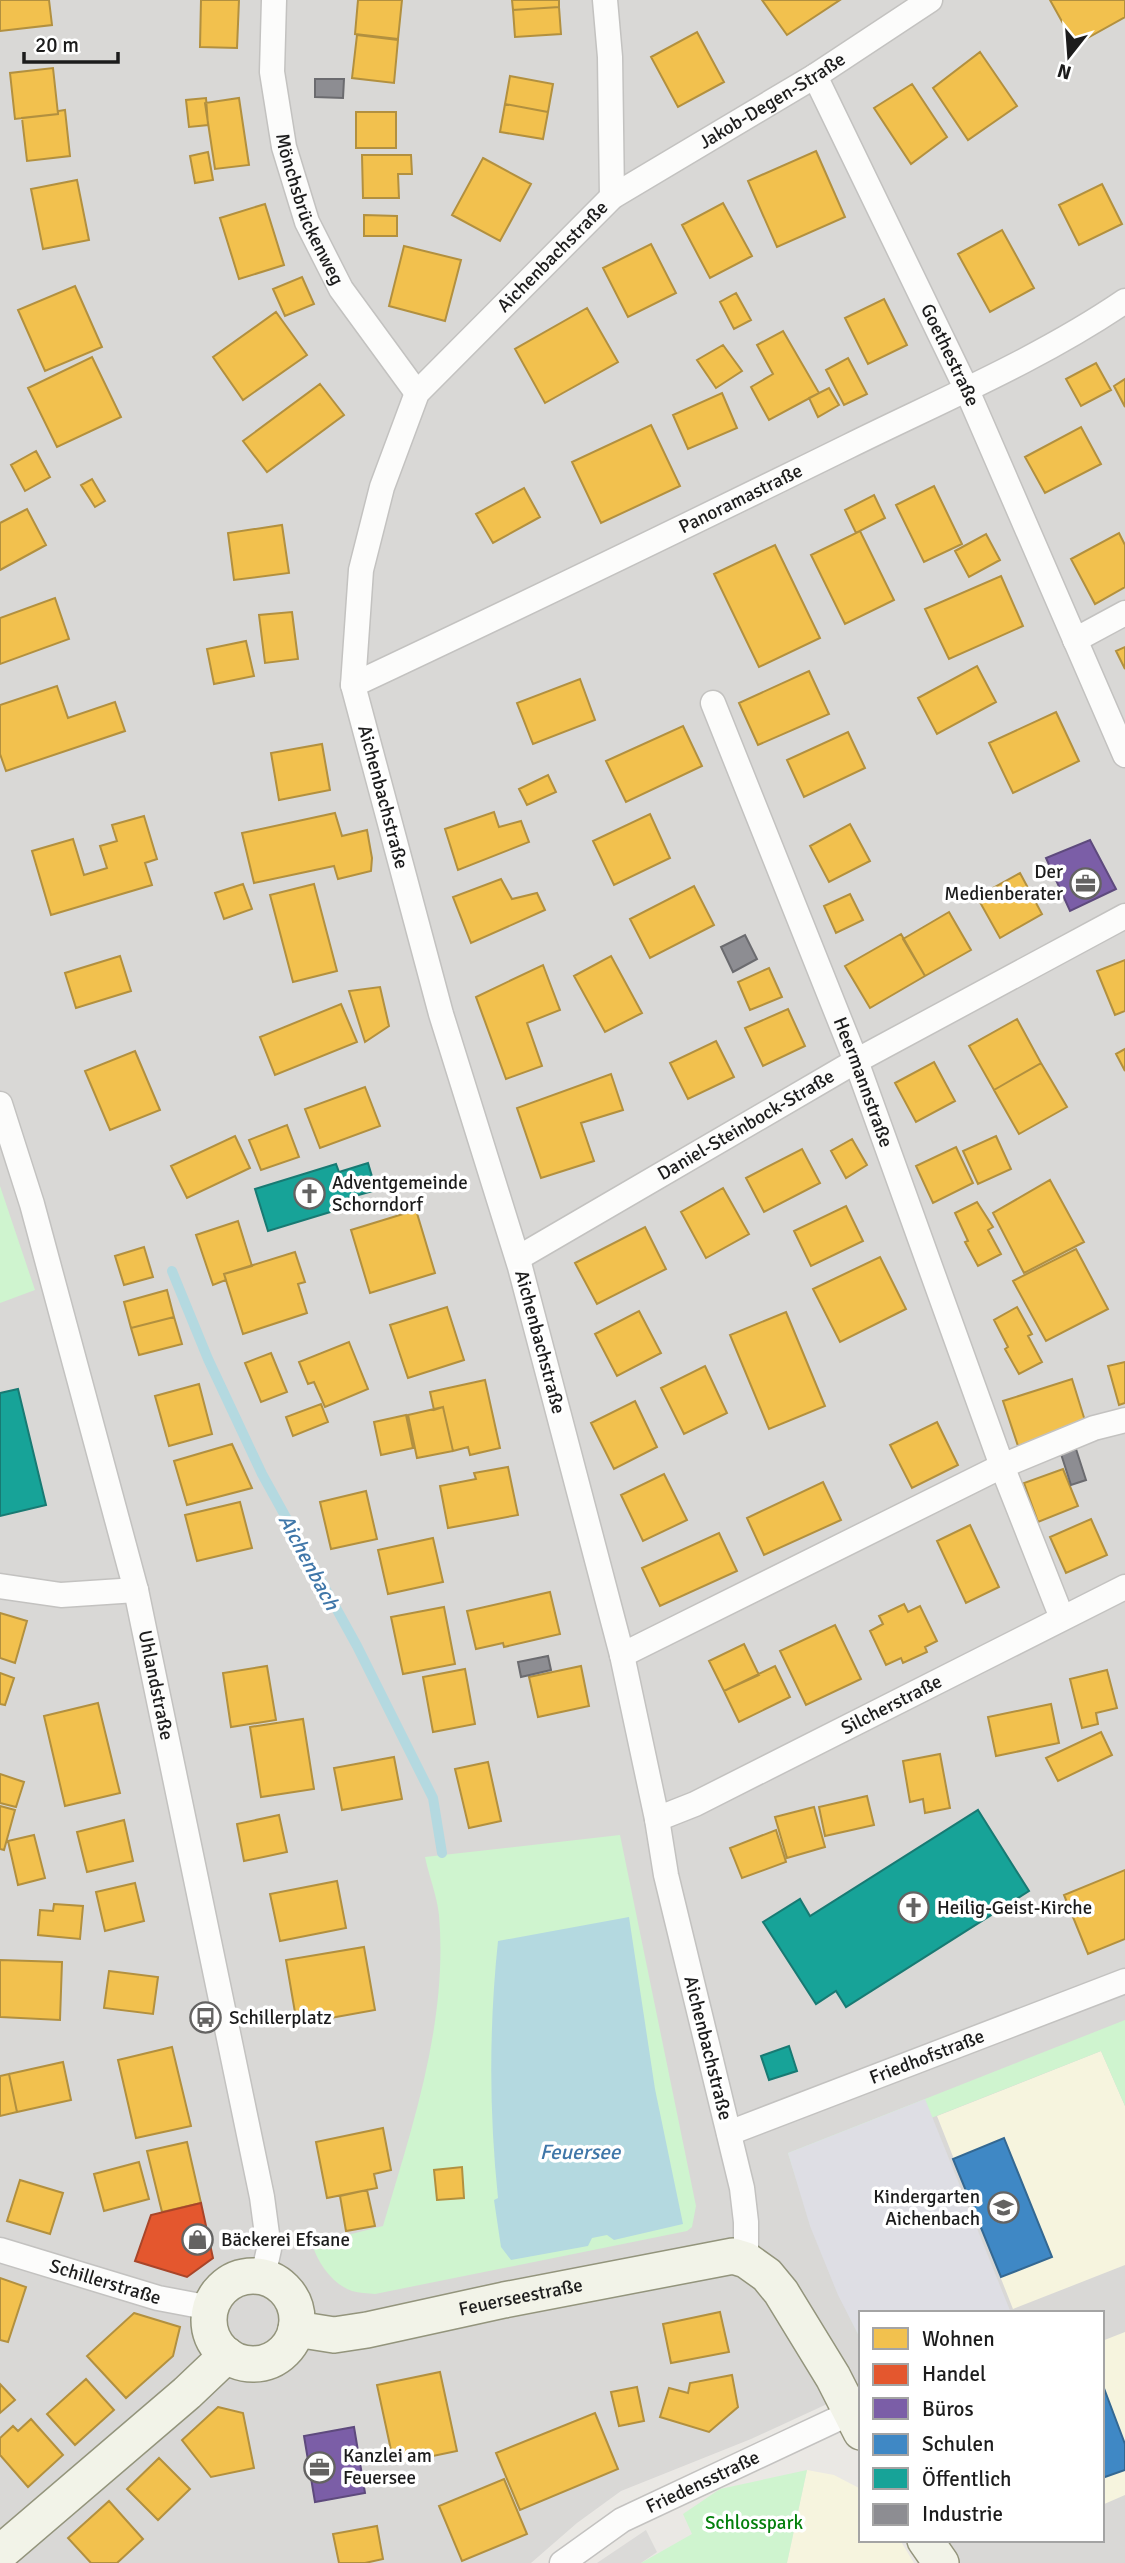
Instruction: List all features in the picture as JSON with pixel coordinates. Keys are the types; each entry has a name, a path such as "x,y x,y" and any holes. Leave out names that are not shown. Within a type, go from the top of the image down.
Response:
{"main road":[{"name":"Feuerseestraße","path":"296,2329 334,2335 367,2330 711,2259 733,2256 746,2260"},
{"path":"746,2260 766,2275 781,2292 832,2377 855,2422"},
{"path":"263,2276 285,2290 293,2301 297,2315 296,2329 291,2343 281,2354 254,2364 240,2362 227,2355 212,2334 209,2322 211,2308 225,2287 235,2280 263,2276"},
{"path":"0,2553 187,2393 227,2355"},
{"path":"926,2542 941,2563"}],"street":[{"name":"Mönchsbrückenweg","path":"274,0 272,72 284,147 307,222 341,289 417,393"},
{"name":"Aichenbachstraße","path":"605,0 610,57 612,197 417,393 382,486 361,570 353,685 442,1014 518,1258 622,1655 657,1819 666,1875 729,2133 745,2210 746,2260"},
{"name":"Jakob-Degen-Straße","path":"612,197 815,76 929,0"},
{"name":"Goethestraße","path":"815,76 967,388 1125,755"},
{"name":"Panoramastraße","path":"353,685 654,542 967,388 1089,325 1125,300"},
{"path":"1075,640 1125,612"},
{"name":"Heermannstraße","path":"713,703 856,1061 1002,1466 1062,1618"},
{"name":"Daniel-Steinbock-Straße","path":"518,1258 856,1061 1125,916"},
{"name":"Uhlandstraße","path":"0,1104 32,1204 136,1590 262,2197 269,2249 263,2276"},
{"path":"622,1655 1002,1466 1094,1429 1125,1420"},
{"path":"0,1586 61,1595 136,1590"},
{"name":"Silcherstraße","path":"657,1819 695,1804 1125,1587"},
{"name":"Friedhofstraße","path":"729,2133 1125,1981"},
{"name":"Schillerstraße","path":"0,2250 158,2298 211,2308"},
{"name":"Friedensstraße","path":"562,2563 622,2520 855,2422"}],"shaded area":[{"path":"0,0 1125,0 1125,2563 947,2563 933,2542 1104,2542 1104,2311 859,2311 859,2429 838,2399 751,2439 621,2491 577,2523 531,2563 0,2563"},
{"path":"1101,2051 1125,2106 1125,2265 1013,2309 937,2116"},
{"path":"925,2099 1010,2311 859,2311 859,2336 838,2295 810,2226 788,2153"},
{"path":"1125,2332 1125,2495 1104,2504 1104,2340"},
{"path":"807,2470 834,2475 859,2488 859,2542 901,2542 914,2563 787,2563"},
{"path":"646,2530 657,2552 641,2563 597,2563"}],"green space":[{"path":"0,1186 35,1290 0,1303"},
{"path":"620,1835 696,2206 692,2227 687,2231 375,2294 345,2288 327,2272 312,2244 383,2226 426,2072 438,1994 439,1915 425,1857"},
{"path":"1125,2020 1125,2106 1101,2051 916,2124 862,2311 859,2311 859,2336 820,2248 788,2153"},
{"name":"Schlosspark","path":"807,2470 787,2563 641,2563 692,2534 683,2514 720,2489"}],"water":[{"name":"Feuersee","path":"629,1917 655,2089 683,2224 614,2240 607,2235 592,2238 588,2246 511,2260 501,2247 494,2200 498,2198 493,2134 492,2037 498,1941"}],"building: Wohnen":[{"path":"0,0 49,0 52,25 0,31"},
{"path":"201,0 239,0 237,48 200,47"},
{"path":"358,0 402,0 398,39 355,34"},
{"path":"512,0 559,0 559,7 513,10"},
{"path":"762,0 840,0 787,35"},
{"path":"1050,0 1125,0 1125,17 1075,45"},
{"path":"559,7 561,34 515,37 513,10"},
{"path":"697,32 724,82 678,107 651,57"},
{"path":"357,35 398,40 394,83 352,78"},
{"path":"980,52 1017,106 968,140 933,88"},
{"path":"53,68 58,114 15,119 10,73"},
{"path":"510,76 553,84 548,112 505,104"},
{"path":"912,84 947,137 911,164 874,108"},
{"path":"206,98 208,125 189,127 186,100"},
{"path":"239,98 249,165 215,169 205,103"},
{"path":"505,104 548,112 543,139 500,132"},
{"path":"65,110 70,156 27,161 22,118 58,114 58,111"},
{"path":"356,112 396,112 396,148 356,148"},
{"path":"816,151 845,217 777,247 748,181"},
{"path":"208,152 213,180 195,183 190,156"},
{"path":"362,155 411,155 412,174 398,174 399,198 363,198"},
{"path":"483,158 531,184 500,241 452,215"},
{"path":"77,180 89,240 43,249 31,189"},
{"path":"1102,184 1122,224 1079,245 1059,205"},
{"path":"723,203 752,256 710,278 682,225"},
{"path":"265,204 284,265 239,279 220,218"},
{"path":"364,215 397,216 397,236 364,236"},
{"path":"1002,230 1034,288 990,312 958,254"},
{"path":"651,244 676,293 628,317 603,268"},
{"path":"404,246 461,260 445,321 389,306"},
{"path":"302,277 314,304 285,316 273,289"},
{"path":"75,286 102,347 45,371 18,310"},
{"path":"736,293 751,320 734,329 720,302"},
{"path":"884,299 907,345 868,364 845,318"},
{"path":"587,308 618,362 545,403 515,349"},
{"path":"276,312 307,355 243,400 213,357"},
{"path":"783,331 819,393 769,420 751,387 773,374 757,345"},
{"path":"723,345 742,371 716,388 697,360"},
{"path":"92,357 121,417 57,447 28,388"},
{"path":"848,358 867,394 844,405 826,370"},
{"path":"1096,363 1111,390 1081,406 1066,379"},
{"path":"1125,379 1125,407 1114,386"},
{"path":"320,384 344,415 267,472 243,441"},
{"path":"829,388 839,405 818,417 809,398"},
{"path":"722,393 737,428 688,449 673,415"},
{"path":"651,425 680,486 601,523 572,462"},
{"path":"1081,427 1101,464 1045,493 1025,457"},
{"path":"36,451 50,477 25,491 11,465"},
{"path":"92,479 105,501 95,507 81,485"},
{"path":"934,486 962,544 924,562 896,505"},
{"path":"524,488 540,517 493,543 476,514"},
{"path":"874,495 885,518 856,533 845,510"},
{"path":"27,509 46,545 0,570 0,523"},
{"path":"282,525 289,573 234,580 228,533"},
{"path":"860,531 894,600 845,624 811,555"},
{"path":"1119,533 1125,545 1125,587 1095,604 1071,559"},
{"path":"986,534 1000,560 969,577 955,551"},
{"path":"775,545 820,638 759,667 714,574"},
{"path":"1001,576 1023,626 949,659 925,609"},
{"path":"55,598 69,639 0,664 0,618"},
{"path":"292,612 298,659 265,663 259,615"},
{"path":"246,641 254,676 214,684 207,649"},
{"path":"1125,647 1125,669 1116,651"},
{"path":"977,666 996,702 937,734 918,698"},
{"path":"809,671 829,714 758,745 739,703"},
{"path":"580,679 595,720 533,744 517,703"},
{"path":"57,686 68,718 115,702 125,731 6,771 0,754 0,705"},
{"path":"1056,712 1079,761 1013,793 989,743"},
{"path":"683,726 702,766 626,802 606,761"},
{"path":"848,732 865,768 804,797 787,760"},
{"path":"322,744 330,790 279,800 271,753"},
{"path":"548,775 556,792 527,805 519,789"},
{"path":"494,812 499,827 521,821 529,842 458,870 445,829"},
{"path":"335,813 342,836 367,830 372,858 371,871 338,879 334,866 254,883 242,833"},
{"path":"650,814 670,858 614,885 593,841"},
{"path":"144,816 157,859 145,863 152,885 51,915 32,851 73,839 84,875 107,868 100,846 117,841 112,825"},
{"path":"850,824 870,861 829,882 810,846"},
{"path":"1020,873 1042,914 1000,938 977,897"},
{"path":"501,879 512,899 537,893 545,910 471,943 453,897"},
{"path":"243,884 252,909 224,919 215,893"},
{"path":"314,884 337,971 293,982 270,895"},
{"path":"694,886 714,925 650,958 630,919"},
{"path":"850,894 863,920 836,933 824,906"},
{"path":"949,912 971,950 925,976 903,939"},
{"path":"901,934 925,976 870,1008 845,966"},
{"path":"120,956 131,991 76,1008 65,973"},
{"path":"611,956 642,1013 605,1032 574,976"},
{"path":"1125,960 1125,1011 1115,1015 1097,971"},
{"path":"543,965 560,1010 527,1023 542,1066 506,1079 476,997"},
{"path":"769,968 782,997 750,1010 738,982"},
{"path":"380,987 389,1026 365,1042 349,991"},
{"path":"341,1004 357,1042 275,1075 260,1037"},
{"path":"788,1009 805,1046 763,1066 745,1028"},
{"path":"1017,1019 1041,1063 994,1090 969,1046"},
{"path":"716,1041 734,1077 688,1099 670,1063"},
{"path":"1125,1049 1125,1071 1116,1054"},
{"path":"135,1051 160,1110 110,1130 85,1071"},
{"path":"934,1062 955,1101 916,1122 895,1083"},
{"path":"1041,1063 1067,1107 1019,1134 994,1090"},
{"path":"611,1074 623,1110 581,1123 594,1161 541,1178 517,1108"},
{"path":"365,1087 380,1126 320,1148 305,1109"},
{"path":"287,1125 299,1157 261,1170 249,1140"},
{"path":"235,1136 250,1168 187,1198 171,1166"},
{"path":"996,1136 1011,1169 978,1184 963,1151"},
{"path":"852,1139 867,1165 846,1178 831,1151"},
{"path":"956,1147 973,1183 933,1203 916,1166"},
{"path":"802,1149 820,1183 764,1212 746,1178"},
{"path":"1050,1180 1084,1242 1024,1273 993,1213"},
{"path":"723,1188 749,1234 706,1258 681,1212"},
{"path":"977,1202 993,1227 988,1230 1001,1254 978,1266 965,1242 968,1241 955,1213"},
{"path":"846,1206 863,1241 811,1266 794,1231"},
{"path":"416,1210 435,1273 370,1293 351,1230"},
{"path":"238,1221 252,1266 224,1274 226,1280 213,1285 196,1235"},
{"path":"645,1227 666,1269 597,1304 575,1263"},
{"path":"144,1247 153,1277 124,1285 115,1256"},
{"path":"1076,1249 1108,1309 1046,1341 1013,1281"},
{"path":"295,1252 305,1282 298,1284 307,1313 243,1334 224,1274"},
{"path":"880,1257 906,1309 840,1342 813,1289"},
{"path":"167,1290 174,1317 131,1328 124,1302"},
{"path":"447,1307 464,1360 408,1378 390,1325"},
{"path":"1017,1307 1032,1334 1028,1336 1042,1362 1019,1374 1005,1349 1008,1347 994,1320"},
{"path":"639,1311 661,1353 617,1376 595,1334"},
{"path":"786,1312 825,1406 769,1429 730,1335"},
{"path":"174,1317 182,1344 139,1355 131,1328"},
{"path":"349,1342 368,1389 325,1407 314,1382 308,1384 299,1362"},
{"path":"271,1353 287,1392 261,1402 245,1363"},
{"path":"1125,1362 1125,1403 1119,1405 1108,1366"},
{"path":"705,1366 727,1413 684,1434 661,1388"},
{"path":"1072,1379 1086,1424 1018,1446 1003,1401"},
{"path":"485,1380 500,1448 470,1455 468,1447 453,1451 443,1407 434,1410 430,1392"},
{"path":"199,1384 212,1434 169,1446 155,1396"},
{"path":"635,1401 657,1447 614,1469 591,1423"},
{"path":"321,1404 328,1422 293,1436 286,1417"},
{"path":"443,1407 453,1451 417,1458 408,1415"},
{"path":"406,1415 413,1448 381,1455 374,1422"},
{"path":"937,1422 958,1465 912,1488 890,1445"},
{"path":"232,1444 252,1488 187,1505 174,1461"},
{"path":"508,1467 518,1515 448,1528 440,1486 476,1479 474,1473"},
{"path":"1063,1469 1078,1506 1038,1522 1024,1483"},
{"path":"664,1474 687,1520 643,1541 621,1495"},
{"path":"823,1482 841,1520 764,1555 747,1518"},
{"path":"366,1491 377,1539 331,1549 320,1502"},
{"path":"240,1502 252,1548 197,1561 185,1515"},
{"path":"1091,1519 1107,1555 1066,1573 1050,1537"},
{"path":"970,1525 999,1587 966,1603 937,1541"},
{"path":"719,1533 737,1571 660,1606 642,1568"},
{"path":"433,1538 443,1582 388,1594 378,1550"},
{"path":"550,1592 560,1634 504,1647 503,1643 476,1649 467,1611"},
{"path":"904,1604 908,1612 920,1606 937,1641 925,1647 927,1652 903,1663 901,1658 886,1665 870,1631 883,1624 879,1616"},
{"path":"444,1607 455,1664 403,1674 391,1617"},
{"path":"0,1613 27,1621 15,1663 0,1658"},
{"path":"835,1625 861,1679 806,1705 780,1651"},
{"path":"744,1644 759,1675 724,1691 709,1661"},
{"path":"267,1666 276,1720 231,1727 223,1673"},
{"path":"581,1666 589,1706 538,1717 529,1677"},
{"path":"775,1666 790,1697 739,1722 724,1691"},
{"path":"465,1669 475,1724 433,1732 423,1677"},
{"path":"1107,1670 1117,1708 1096,1713 1098,1724 1082,1728 1070,1679"},
{"path":"0,1673 14,1678 5,1705 0,1704"},
{"path":"98,1703 120,1793 65,1806 44,1716"},
{"path":"1051,1704 1059,1743 996,1756 988,1717"},
{"path":"303,1719 314,1789 261,1797 250,1727"},
{"path":"1101,1732 1112,1755 1058,1781 1046,1758"},
{"path":"940,1754 950,1808 925,1813 923,1799 910,1802 903,1761"},
{"path":"394,1757 402,1799 342,1810 334,1768"},
{"path":"488,1762 501,1821 469,1828 455,1769"},
{"path":"0,1774 24,1782 16,1807 0,1803"},
{"path":"867,1796 874,1825 825,1836 819,1807"},
{"path":"0,1806 15,1810 4,1850 0,1849"},
{"path":"814,1807 825,1847 787,1858 775,1817"},
{"path":"279,1815 287,1852 244,1861 237,1824"},
{"path":"124,1820 133,1861 87,1872 77,1832"},
{"path":"776,1830 786,1862 742,1878 730,1848"},
{"path":"34,1835 45,1878 18,1885 8,1841"},
{"path":"1125,1870 1125,1939 1088,1954 1064,1895"},
{"path":"337,1881 346,1928 280,1941 270,1894"},
{"path":"135,1883 144,1921 105,1931 96,1892"},
{"path":"54,1904 83,1906 80,1939 38,1935 40,1910 53,1911"},
{"path":"364,1947 375,2010 297,2024 286,1960"},
{"path":"0,1960 62,1962 60,2020 0,2017"},
{"path":"109,1971 158,1977 153,2014 104,2008"},
{"path":"172,2047 191,2126 136,2138 118,2060"},
{"path":"63,2062 71,2100 17,2112 9,2074"},
{"path":"9,2074 17,2112 0,2116 0,2076"},
{"path":"383,2128 391,2170 374,2174 377,2188 327,2198 316,2142"},
{"path":"187,2142 201,2203 162,2212 147,2151"},
{"path":"139,2162 149,2199 104,2211 94,2174"},
{"path":"462,2167 464,2198 437,2200 434,2170"},
{"path":"20,2180 63,2193 50,2234 7,2221"},
{"path":"367,2190 375,2226 346,2231 340,2196"},
{"path":"0,2278 26,2287 8,2342 0,2340"},
{"path":"720,2312 729,2352 671,2363 663,2324"},
{"path":"134,2313 180,2327 173,2356 126,2398 87,2356"},
{"path":"440,2372 457,2451 394,2464 377,2385"},
{"path":"732,2375 738,2407 709,2432 660,2417 669,2388 688,2393 690,2383"},
{"path":"86,2379 114,2410 75,2445 47,2414"},
{"path":"0,2384 15,2400 0,2413"},
{"path":"637,2387 644,2421 619,2426 611,2392"},
{"path":"218,2407 243,2413 254,2468 211,2477 182,2440"},
{"path":"595,2413 618,2469 520,2510 496,2453"},
{"path":"31,2419 63,2455 28,2487 0,2455 0,2438 13,2426 18,2431"},
{"path":"159,2458 190,2489 158,2520 127,2489"},
{"path":"504,2479 527,2534 462,2561 439,2506"},
{"path":"109,2501 143,2539 117,2563 91,2563 68,2538"},
{"path":"377,2526 383,2559 365,2563 339,2563 333,2534"}],"building: Handel":[{"path":"201,2203 213,2258 187,2277 135,2261 151,2215"}],"building: Büros":[{"path":"1090,840 1116,889 1070,911 1046,858"},
{"path":"354,2427 365,2493 315,2502 304,2436"}],"building: Schulen":[{"name":"Kindergarten Aichenbach","path":"1004,2138 1052,2257 1001,2277 953,2159"},
{"path":"1104,2388 1125,2444 1125,2470 1104,2477"}],"building: Öffentlich":[{"name":"Adventgemeinde Schorndorf","path":"368,1163 376,1190 348,1198 350,1206 268,1231 255,1189 336,1164 339,1172"},
{"path":"18,1389 46,1505 0,1516 0,1393"},
{"name":"Heilig-Geist-Kirche","path":"978,1810 1029,1891 846,2007 836,1991 816,2004 763,1922 800,1899 810,1916"},
{"path":"789,2046 797,2071 769,2080 761,2056"}],"building: Industrie":[{"path":"315,79 344,79 343,98 315,97"},
{"path":"745,935 757,959 733,972 721,947"},
{"path":"1076,1449 1086,1480 1071,1485 1061,1454"},
{"path":"548,1656 551,1670 521,1677 518,1662"}],"waterway":[{"name":"Aichenbach","path":"172,1271 208,1359 262,1474 357,1646 433,1798 442,1853"}],"place":[{"name":"Der Medienberater","path":"1086,883"},
{"name":"Adventgemeinde Schorndorf","path":"309,1194"},
{"name":"Heilig-Geist-Kirche","path":"914,1908"},
{"name":"Schillerplatz","path":"206,2018"},
{"name":"Kindergarten Aichenbach","path":"1003,2208"},
{"name":"Bäckerei Efsane","path":"198,2240"},
{"name":"Kanzlei am Feuersee","path":"320,2467"}]}
